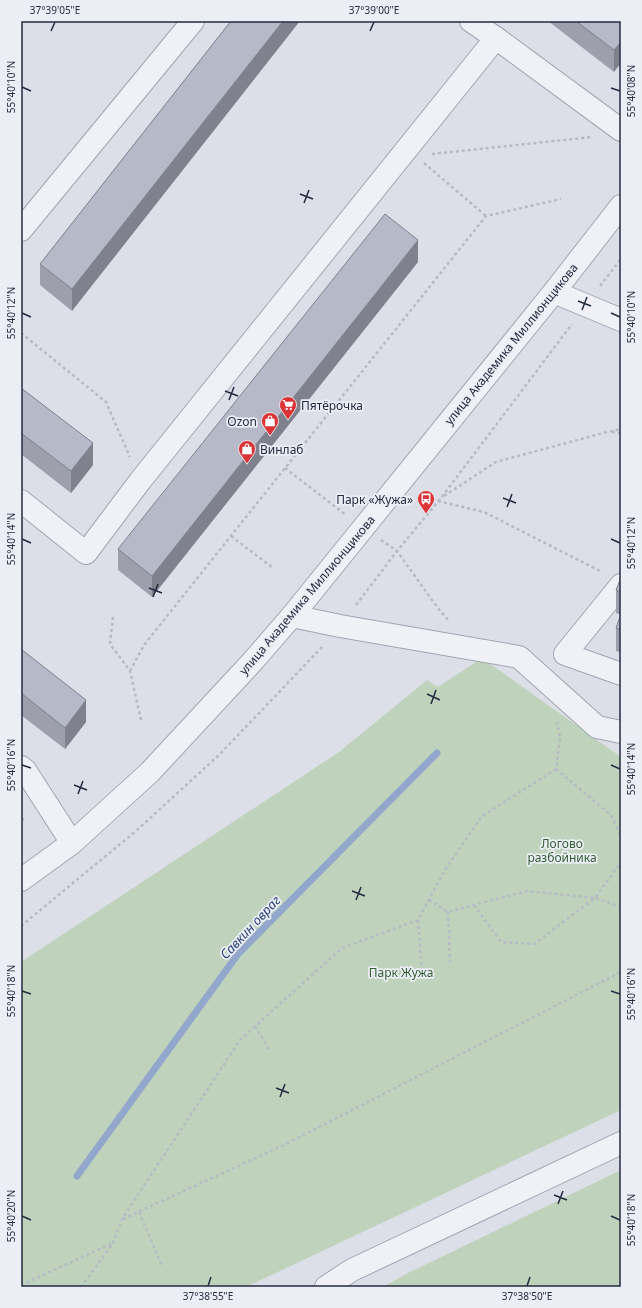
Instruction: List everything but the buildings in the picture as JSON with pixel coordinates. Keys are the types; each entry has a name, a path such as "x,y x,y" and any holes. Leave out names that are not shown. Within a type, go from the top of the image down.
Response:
{"street":[{"path":"21,230 193,21"},
{"path":"471,21 621,130"},
{"path":"21,501 86,553 140,481 408,156 496,38"},
{"name":"улица Академика Миллионщикова","path":"21,880 72,843 150,772 218,700 292,616 554,292 621,206"},
{"path":"554,292 621,320"},
{"path":"614,580 565,654 621,674"},
{"path":"292,616 340,626 519,657 597,727 621,732"},
{"path":"21,767 25,770 72,843"},
{"path":"326,1287 352,1270 621,1143"}],"path":[{"path":"408,156 595,137"},
{"path":"408,156 486,216"},
{"path":"130,671 144,645 486,216 561,199"},
{"path":"21,926 136,831 219,754 320,650 397,551 441,498 621,259"},
{"path":"21,333 106,402 140,481"},
{"path":"441,498 496,462 621,429"},
{"path":"607,432 621,433"},
{"path":"285,468 328,501"},
{"path":"438,501 484,512 614,580"},
{"path":"231,536 273,568"},
{"path":"397,551 437,607 472,649"},
{"path":"114,617 110,644 130,671 140,720"},
{"path":"555,715 560,737 556,769"},
{"path":"556,769 611,815 621,837"},
{"path":"422,972 418,920 445,870 482,816 556,769"},
{"path":"21,820 27,818"},
{"path":"474,905 501,942 534,944 595,898 621,862"},
{"path":"428,900 448,912 526,891 595,898 621,907"},
{"path":"448,912 450,962"},
{"path":"81,1287 114,1243 122,1219 240,1040 342,948 418,920"},
{"path":"122,1219 282,1146 621,972"},
{"path":"255,1026 269,1050"},
{"path":"139,1212 162,1266"},
{"path":"21,1285 114,1243"}],"green space":[{"name":"Парк Жужа","path":"482,658 621,757 621,1110 246,1287 21,1287 21,962 339,752 427,680 438,687"},
{"path":"621,1170 621,1287 383,1287 406,1274"}],"waterway":[{"name":"Савкин овраг","path":"77,1176 238,954 437,753"}],"place":[{"name":"Пятёрочка","path":"288,420"},
{"name":"Ozon","path":"270,436"},
{"name":"Винлаб","path":"247,464"},
{"name":"Парк «Жужа»","path":"426,514"}],"park label":[{"name":"Логово разбойника","path":"562,850"}]}
